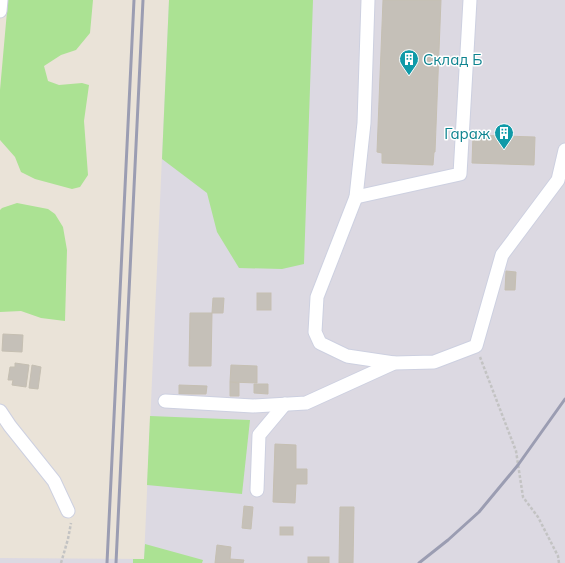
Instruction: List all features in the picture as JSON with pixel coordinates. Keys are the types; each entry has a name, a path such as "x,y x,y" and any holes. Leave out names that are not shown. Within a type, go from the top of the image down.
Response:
{"street":[{"path":"0,11 1,0"},
{"path":"368,0 364,123 356,197 317,297 315,332 320,343 347,356 394,363 434,362 476,346 502,255 558,180 565,150"},
{"path":"356,197 460,174 470,0"},
{"path":"165,402 254,406 306,402 394,363"},
{"path":"257,490 259,436 285,404"},
{"path":"0,411 10,426 54,481 68,511"}],"path":[{"path":"476,346 516,451 523,497 538,517 558,556 559,563"},
{"path":"61,563 71,524 68,511"}],"shaded area":[{"path":"169,0 565,0 565,563 0,563 0,558 144,559"}],"green space":[{"path":"8,0 93,0 90,33 76,50 61,55 44,66 48,81 59,85 82,83 89,85 84,121 88,175 80,187 72,189 35,179 21,172 15,157 0,140 0,90"},
{"path":"169,0 313,0 304,264 282,269 239,268 217,232 207,193 162,159"},
{"path":"17,203 48,209 55,214 63,227 67,250 65,321 41,318 21,311 0,312 0,210"},
{"path":"150,416 250,420 242,494 147,485"},
{"path":"145,544 203,560 202,563 133,563 133,559 144,559"}],"building":[{"name":"Склад Б","path":"383,0 441,0 435,152 433,165 382,163 382,153 377,152"},
{"name":"Гараж","path":"473,135 535,137 534,165 472,163"},
{"path":"506,271 516,272 515,290 505,290"},
{"path":"257,293 271,293 271,310 257,310"},
{"path":"213,298 224,298 223,313 212,313"},
{"path":"190,313 212,313 211,366 189,366"},
{"path":"3,334 23,335 22,352 2,351"},
{"path":"15,363 29,365 26,387 12,385 13,380 8,380 10,367 15,367"},
{"path":"32,365 41,367 38,389 29,388"},
{"path":"231,365 257,366 257,383 230,382"},
{"path":"230,382 239,383 239,396 230,396"},
{"path":"254,384 268,384 268,394 254,393"},
{"path":"179,385 207,386 206,394 179,394"},
{"path":"275,444 296,445 296,469 307,469 307,484 296,484 295,503 273,502"},
{"path":"244,506 253,507 251,529 242,528"},
{"path":"340,507 354,507 353,563 339,563"},
{"path":"280,527 293,527 293,535 280,535"},
{"path":"217,545 231,547 230,559 244,560 243,563 215,563"},
{"path":"308,557 329,557 329,563 308,563"}],"railway":[{"path":"107,563 134,0"},
{"path":"116,563 143,0"},
{"path":"419,563 448,540 479,512 518,465 565,399"}],"place":[{"name":"Склад Б","path":"409,76"},
{"name":"Гараж","path":"504,150"}]}
